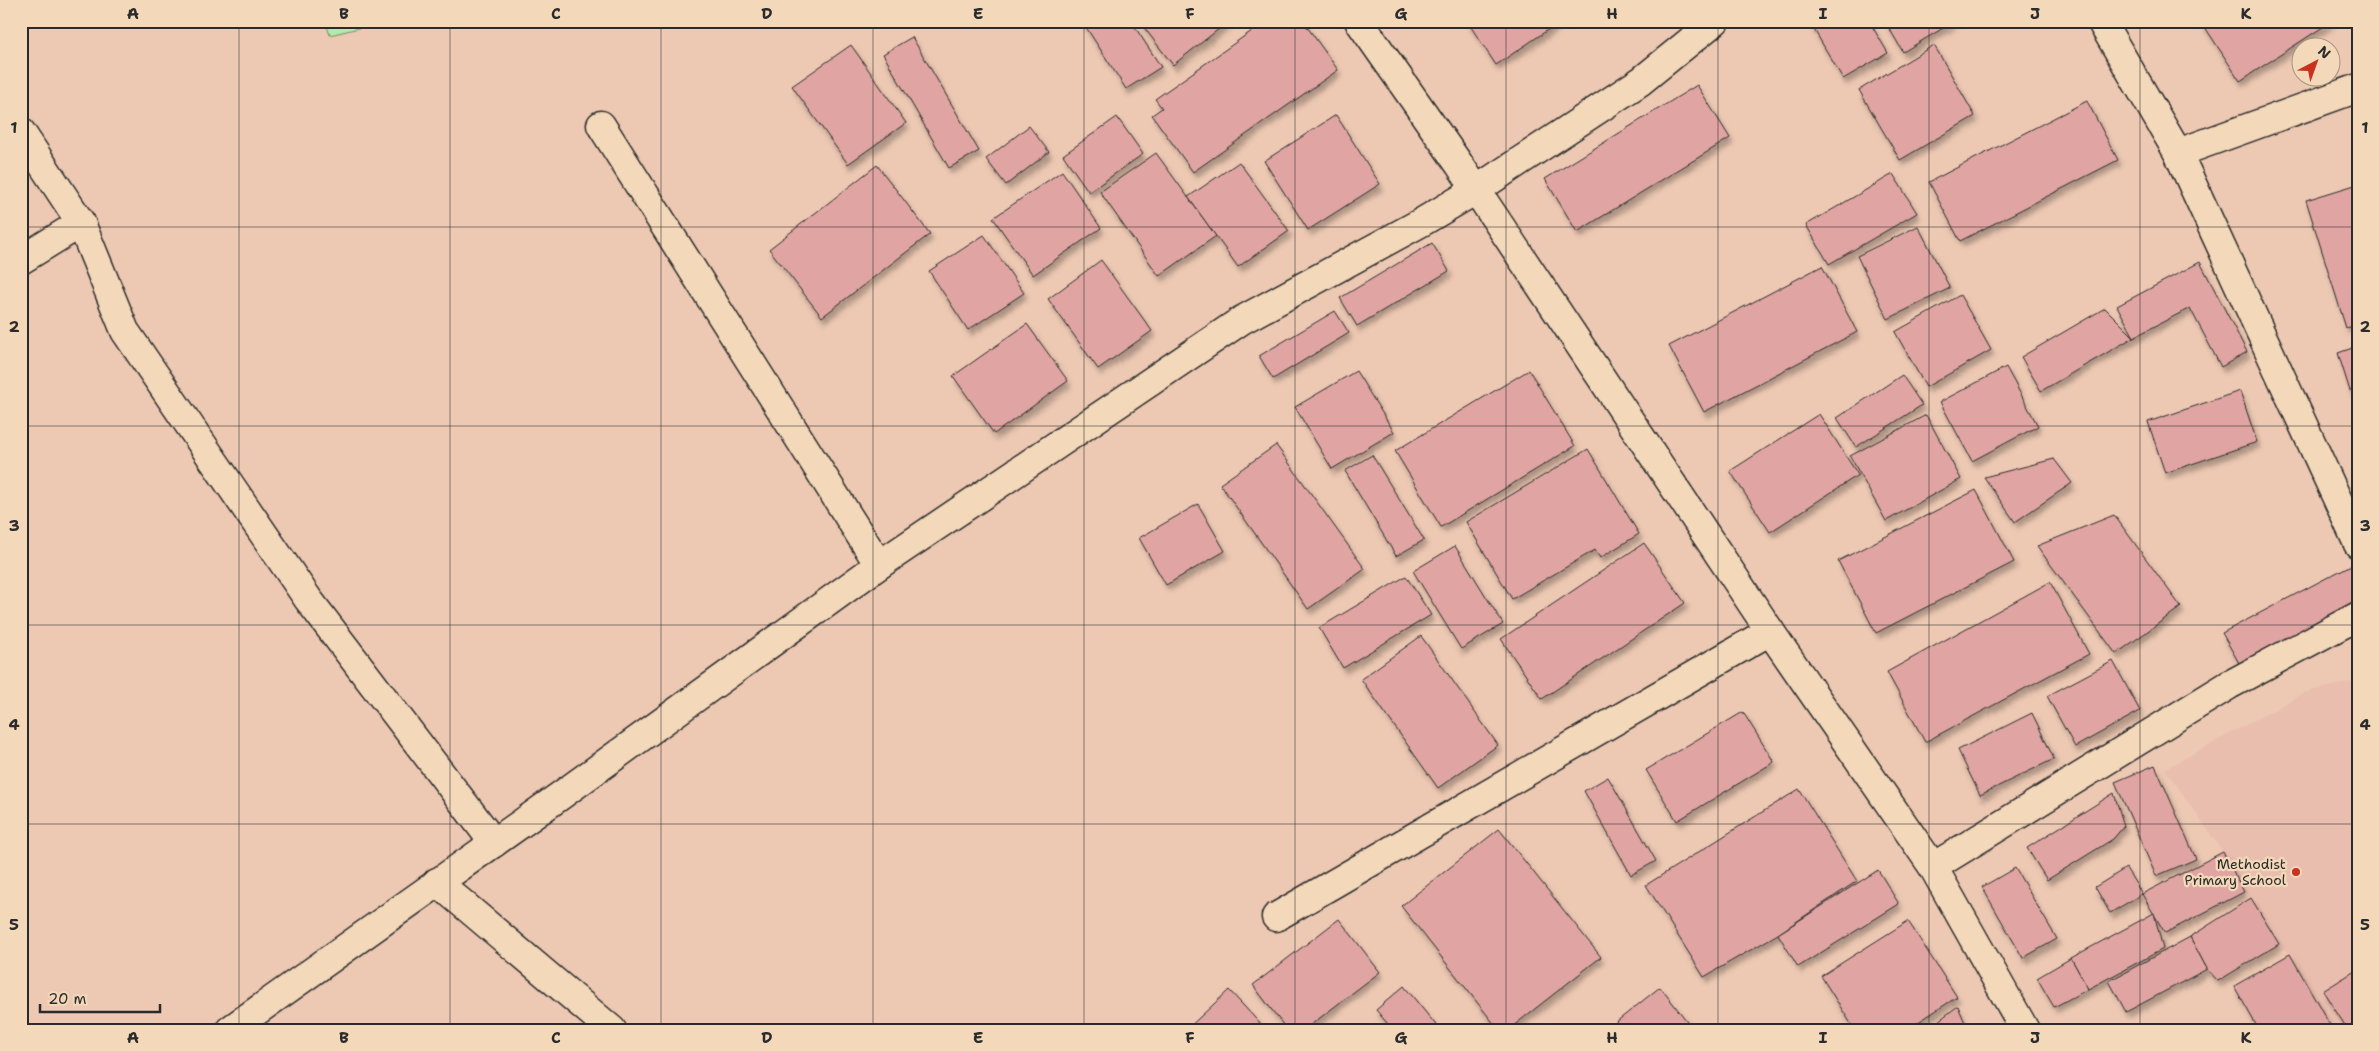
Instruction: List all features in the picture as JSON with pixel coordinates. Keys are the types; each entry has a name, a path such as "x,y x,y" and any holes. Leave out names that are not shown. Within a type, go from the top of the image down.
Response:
{"street":[{"path":"1359,21 1476,190 1770,631 1933,867 2025,1030"},
{"path":"230,1030 494,843 878,565 1242,320 1422,222 1476,190 1641,81 1715,21"},
{"path":"2101,21 2178,153 2358,544"},
{"path":"2178,153 2358,88"},
{"path":"601,125 878,565"},
{"path":"21,132 81,223 125,331 308,599 494,843"},
{"path":"21,260 81,223"},
{"path":"1933,867 2229,685 2358,616"},
{"path":"1276,916 1770,631"},
{"path":"437,882 612,1030"}],"shaded area":[{"name":"Methodist Primary School","path":"2358,680 2358,1030 2333,1030 2290,954 2279,944 2251,898 2244,892 2223,852 2165,769 2306,692"}],"green space":[{"path":"325,21 388,21 330,35"}],"building":[{"path":"1082,21 1131,21 1161,67 1126,89"},
{"path":"1139,21 1229,21 1173,65"},
{"path":"1266,21 1303,21 1338,70 1193,172 1152,115 1162,108 1155,99"},
{"path":"1467,21 1561,21 1496,65"},
{"path":"1809,21 1869,21 1888,53 1843,79"},
{"path":"1885,21 1955,21 1903,52"},
{"path":"2201,21 2332,21 2306,38 2292,38 2292,47 2240,81"},
{"path":"912,37 979,151 949,168 883,54"},
{"path":"851,45 906,123 848,164 792,86"},
{"path":"1934,45 1975,116 1900,160 1859,90"},
{"path":"1697,85 1730,138 1577,232 1545,179"},
{"path":"2087,101 2118,160 1960,241 1929,182"},
{"path":"1336,115 1380,184 1308,230 1264,161"},
{"path":"1117,117 1143,154 1089,192 1063,155"},
{"path":"1029,126 1049,152 1006,185 986,159"},
{"path":"1156,153 1216,236 1159,276 1100,192"},
{"path":"1239,162 1289,231 1238,267 1188,197"},
{"path":"877,165 930,234 822,317 769,249"},
{"path":"1062,171 1101,228 1033,275 993,218"},
{"path":"1893,174 1917,213 1829,264 1806,225"},
{"path":"2358,184 2358,325 2346,328 2306,200"},
{"path":"1918,226 1950,288 1888,319 1857,256"},
{"path":"984,235 1024,293 968,330 929,271"},
{"path":"1432,243 1449,271 1357,326 1340,298"},
{"path":"1101,260 1152,331 1098,369 1048,299"},
{"path":"2200,262 2247,352 2221,367 2190,308 2134,337 2117,306"},
{"path":"1822,266 1857,332 1704,412 1669,346"},
{"path":"1960,295 1991,350 1926,387 1895,332"},
{"path":"2105,308 2134,337 2041,391 2021,357"},
{"path":"1335,311 1349,333 1273,379 1259,356"},
{"path":"1027,324 1068,381 994,434 953,376"},
{"path":"2358,346 2358,388 2350,391 2338,353"},
{"path":"2006,367 2038,426 1972,461 1940,402"},
{"path":"1529,370 1575,446 1441,527 1395,451"},
{"path":"1356,371 1394,432 1332,469 1295,407"},
{"path":"1902,375 1922,405 1856,447 1837,418"},
{"path":"2240,391 2257,442 2165,473 2148,422"},
{"path":"1819,414 1858,475 1770,532 1730,471"},
{"path":"1926,415 1961,479 1886,521 1850,456"},
{"path":"1276,445 1365,569 1308,609 1220,484"},
{"path":"1588,449 1639,534 1600,558 1595,550 1512,599 1466,522"},
{"path":"1372,455 1424,540 1396,556 1345,471"},
{"path":"2054,459 2072,483 2015,522 1984,477"},
{"path":"1976,490 2014,562 1876,633 1838,561"},
{"path":"1198,504 1225,551 1166,585 1139,538"},
{"path":"2114,515 2181,607 2116,654 2037,546"},
{"path":"1644,543 1685,603 1542,699 1501,639"},
{"path":"1455,546 1503,624 1461,649 1413,571"},
{"path":"2351,565 2358,577 2358,600 2239,663 2222,633"},
{"path":"1406,576 1431,615 1343,668 1319,628"},
{"path":"2050,582 2089,654 1925,742 1887,672"},
{"path":"1421,636 1498,745 1438,788 1361,679"},
{"path":"2113,661 2140,711 2075,747 2047,696"},
{"path":"1743,712 1774,762 1677,821 1646,770"},
{"path":"2032,713 2054,759 1980,795 1958,750"},
{"path":"2155,765 2196,859 2156,876 2115,782"},
{"path":"1608,777 1656,861 1631,875 1584,791"},
{"path":"1799,789 1857,881 1778,934 1704,977 1646,885"},
{"path":"2114,793 2124,826 2113,839 2047,880 2027,848"},
{"path":"1499,829 1601,957 1508,1030 1499,1030 1401,906"},
{"path":"2223,852 2244,892 2165,933 2142,894"},
{"path":"2015,868 2057,939 2023,958 1982,887"},
{"path":"2126,868 2142,894 2110,913 2095,887"},
{"path":"1878,870 1899,904 1798,967 1778,934"},
{"path":"2251,898 2279,944 2218,981 2207,969 2190,937"},
{"path":"2154,913 2163,949 2088,989 2071,958"},
{"path":"1339,919 1380,972 1304,1030 1287,1030 1253,985"},
{"path":"1908,921 1957,997 1906,1030 1855,1030 1821,976"},
{"path":"2190,937 2207,969 2126,1012 2109,981"},
{"path":"2290,954 2331,1027 2326,1030 2259,1030 2234,986"},
{"path":"2071,958 2088,989 2054,1007 2037,978"},
{"path":"2358,969 2358,1030 2348,1030 2323,991"},
{"path":"1404,986 1440,1030 1393,1030 1376,1010"},
{"path":"1660,987 1694,1030 1606,1030"},
{"path":"1229,990 1266,1030 1186,1030"},
{"path":"1958,1006 1968,1030 1926,1030"}],"place":[{"name":"Methodist Primary School","path":"2296,872"}]}
